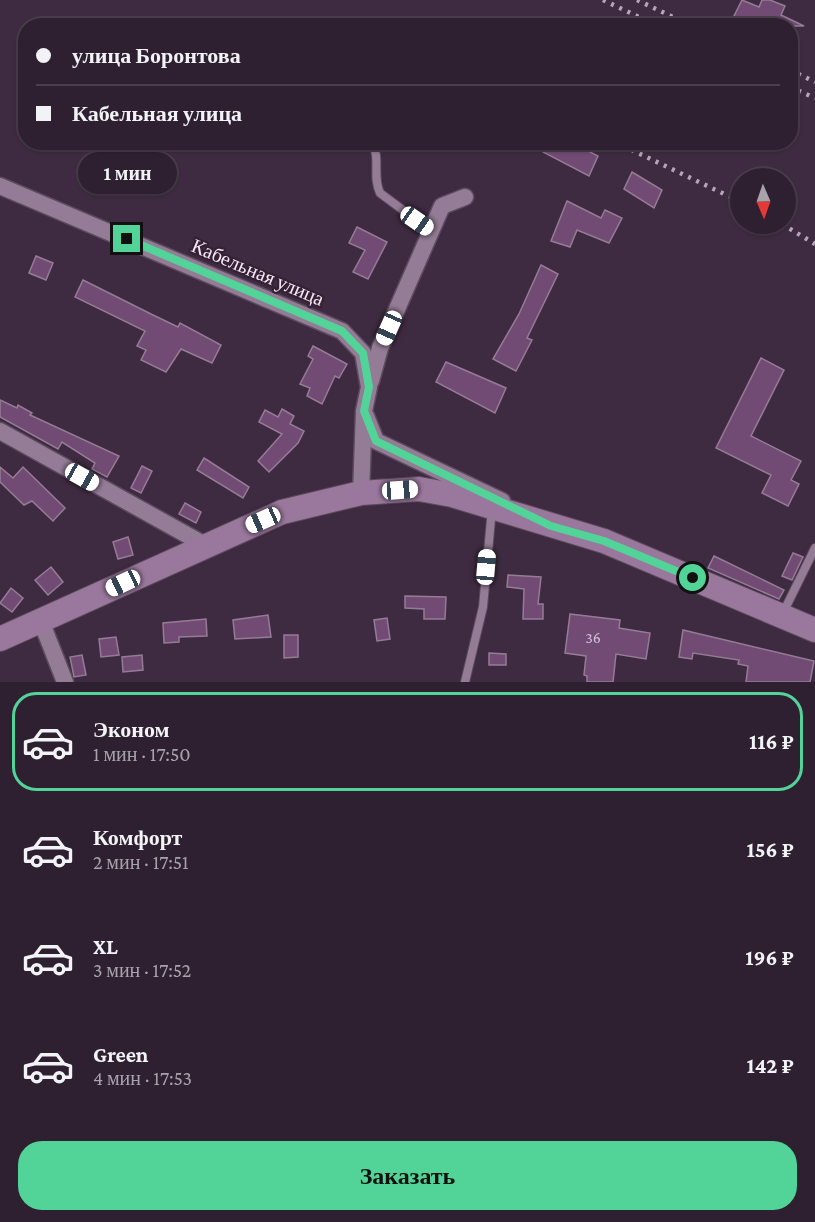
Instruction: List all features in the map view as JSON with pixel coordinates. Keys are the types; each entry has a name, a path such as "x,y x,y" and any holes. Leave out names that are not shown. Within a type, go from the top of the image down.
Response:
{"street":[{"name":"Кабельная улица","path":"0,186 342,331 363,353 369,387 364,411 361,492"},
{"path":"369,387 380,348 442,206 465,197"},
{"path":"364,411 376,441 551,526"},
{"path":"0,431 205,545"},
{"path":"0,639 282,512 361,492 419,489 492,506 604,541 815,630"},
{"path":"41,621 65,682"}],"lane":[{"path":"375,150 376,185 380,193 431,231"},
{"path":"465,682 483,607 492,506"},
{"path":"781,616 815,548"}],"building":[{"path":"742,0 759,7 762,0 770,0 785,6 781,15 787,18 738,18 734,16"},
{"path":"544,150 586,150 598,156 589,176 543,152"},
{"path":"632,172 662,190 654,208 624,189"},
{"path":"567,201 601,218 605,210 622,218 609,243 577,230 570,247 551,241"},
{"path":"357,227 387,242 368,279 353,272 365,250 349,243"},
{"path":"36,256 53,263 46,280 29,273"},
{"path":"541,265 558,274 527,338 532,340 516,371 493,359 519,314"},
{"path":"83,280 178,327 180,323 221,345 212,363 181,349 166,372 141,360 146,350 137,346 145,331 75,297"},
{"path":"313,346 347,364 339,378 335,376 322,404 307,396 310,388 300,384 313,359 308,356"},
{"path":"761,358 784,370 751,436 801,461 791,480 799,484 788,506 762,493 771,475 716,448"},
{"path":"446,362 506,388 495,413 436,382"},
{"path":"0,400 17,408 18,405 32,413 30,415 119,456 107,477 92,469 95,463 62,442 58,449 0,417"},
{"path":"282,409 294,416 290,424 304,431 298,443 269,472 258,461 282,434 259,422 265,410 278,417"},
{"path":"204,458 249,487 243,498 197,470"},
{"path":"142,466 152,471 141,493 131,488"},
{"path":"0,467 13,478 23,467 65,508 53,521 32,501 24,505 0,482"},
{"path":"185,503 201,512 196,523 179,514"},
{"path":"128,537 133,555 118,559 113,542"},
{"path":"793,553 803,557 792,580 782,576"},
{"path":"714,556 784,590 779,599 708,568"},
{"path":"51,567 63,582 48,595 35,580"},
{"path":"508,575 541,577 538,604 543,604 543,619 523,619 524,589 507,587"},
{"path":"11,588 23,598 12,612 0,603"},
{"path":"405,596 446,597 445,619 424,619 424,609 405,608"},
{"path":"570,614 620,620 619,628 650,633 646,659 616,654 613,682 587,682 587,676 584,675 586,656 565,653"},
{"path":"268,615 271,637 235,639 233,620"},
{"path":"387,618 390,639 377,641 374,620"},
{"path":"206,619 207,636 179,637 179,642 164,643 163,623"},
{"path":"683,630 814,661 810,682 746,682 748,666 738,664 739,660 693,653 692,659 679,657"},
{"path":"284,635 298,635 298,657 284,658"},
{"path":"116,637 119,655 101,657 99,639"},
{"path":"489,653 506,654 506,665 489,665"},
{"path":"82,655 86,675 74,677 70,657"},
{"path":"142,655 143,670 123,672 122,657"}],"railway":[{"path":"603,0 641,18"},
{"path":"637,0 675,18"},
{"path":"798,74 815,82"},
{"path":"798,91 815,98"},
{"path":"632,150 730,197"},
{"path":"796,232 815,244"}],"route":[{"path":"127,239 342,331 363,353 369,387 364,411 376,441 551,526 604,541 693,578"}]}
